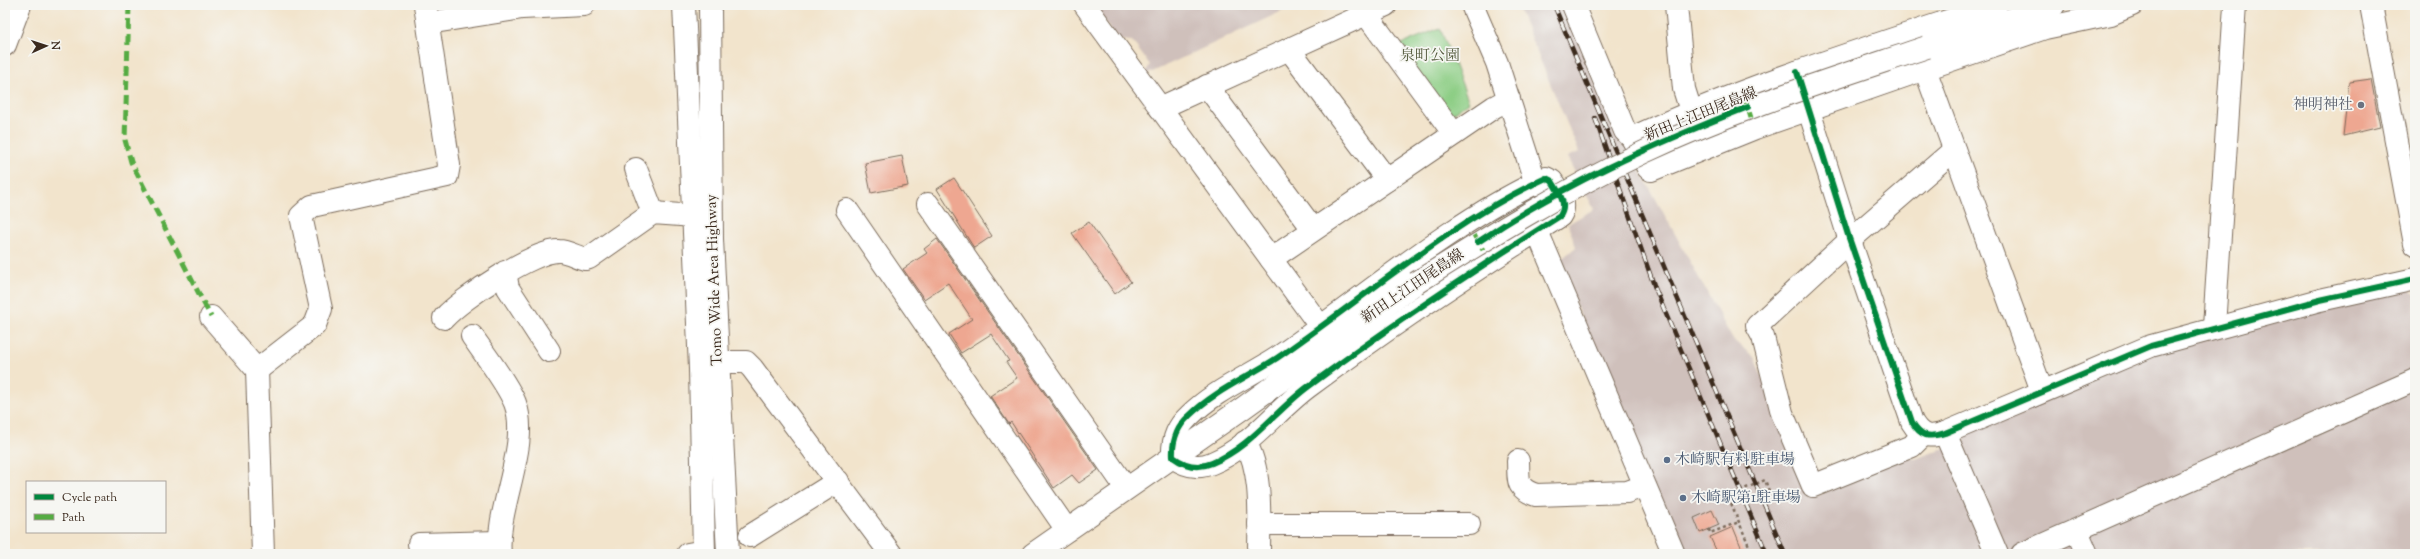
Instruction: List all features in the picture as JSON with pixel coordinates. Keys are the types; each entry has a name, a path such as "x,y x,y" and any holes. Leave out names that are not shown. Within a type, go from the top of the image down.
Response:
{"main road":[{"path":"5,45 20,5"},
{"path":"256,370 315,325 319,318 321,309 300,216 305,210 312,206 437,180 447,176 448,165 427,14 584,5"},
{"name":"Tomo Wide Area Highway","path":"684,5 694,216 699,553"},
{"path":"689,112 695,95 699,67 698,14 704,5"},
{"name":"Tomo Wide Area Highway","path":"710,5 712,239 728,554"},
{"path":"1086,5 1320,326"},
{"path":"1160,108 1386,5"},
{"path":"1472,5 1509,99 1536,184"},
{"path":"1573,5 1625,131 1632,138 1648,168 1651,170 1755,128 1925,69 2068,22 2111,14 2132,5"},
{"path":"1676,5 1684,89 1691,111"},
{"name":"新田上江田尾島線","path":"1033,554 1174,456 1416,283 1532,211 1643,152 1750,108 2054,5"},
{"path":"2214,327 2235,5"},
{"path":"2371,5 2415,244"},
{"path":"1632,138 1691,111 1797,72 1986,7"},
{"path":"1366,14 1454,134"},
{"path":"1289,49 1387,180"},
{"path":"1925,69 2042,391"},
{"path":"1797,72 1850,240 1912,422 1918,432 1923,436 1934,436 1945,433 2151,346 2214,327 2320,300 2415,279"},
{"path":"1207,86 1313,229"},
{"path":"1271,259 1494,107 1509,99"},
{"path":"1923,436 1912,446 1813,486 1782,413 1762,337 1757,326 1850,240 1954,150"},
{"path":"636,169 654,213"},
{"path":"1546,178 1552,181 1564,202 1564,210 1560,216 1537,231 1459,280 1308,387 1226,457 1200,466 1182,464 1174,456 1173,442 1182,424 1199,407 1228,387 1276,358 1467,223 1546,178"},
{"path":"928,204 1126,488"},
{"path":"847,210 1067,530"},
{"path":"444,318 505,272 554,252 560,251 585,259 589,258 654,213 694,216"},
{"path":"1537,231 1674,554"},
{"path":"505,272 508,288 549,351"},
{"path":"211,317 256,370 263,554"},
{"path":"418,544 500,548 517,448 517,409 512,397 472,336"},
{"path":"718,362 746,362 838,481 891,554"},
{"path":"2022,554 2415,380"},
{"path":"1945,433 1997,554"},
{"path":"1245,442 1253,454 1256,469 1259,554"},
{"path":"1518,462 1519,484 1524,491 1536,495 1627,492 1644,486"},
{"path":"750,536 838,481"},
{"path":"1259,524 1469,524"},
{"path":"2076,530 2087,554"}],"path":[{"path":"1749,554 1752,553 1728,496 1765,480 1770,491"},
{"path":"1709,530 1710,533 1739,522"}],"shaded area":[{"path":"1093,5 1295,5 1148,74 1145,73 1150,65 1132,41 1118,40"},
{"path":"1517,5 1565,5 1611,117 1733,340 1754,357 1812,498 1905,455 1915,459 1964,441 1969,428 2152,351 2402,286 2415,295 2415,554 1680,554 1558,262 1576,247 1568,224 1594,209 1567,157 1579,152"}],"green space":[{"name":"泉町公園","path":"1440,28 1469,102 1449,116 1397,46"}],"building":[{"name":"神明神社","path":"2371,79 2380,127 2343,136 2349,82"},
{"path":"902,156 908,186 871,193 865,163"},
{"path":"954,178 992,236 974,248 937,189"},
{"path":"1089,222 1131,282 1115,294 1072,233"},
{"path":"937,239 1098,470 1079,483 1072,475 1054,488 1011,422 1009,424 990,396 1017,378 1006,362 1009,361 991,334 961,353 949,334 972,319 948,283 924,299 903,269 927,253 924,249"},
{"path":"1712,510 1719,525 1700,533 1694,518"},
{"path":"1733,527 1744,554 1718,554 1710,537"}],"railway":[{"path":"1554,5 1785,554"},
{"path":"1595,118 1655,288 1767,554"}],"marked path":[{"path":"129,5 125,140 131,162 211,317"},
{"path":"1745,98 1751,118"},
{"path":"1474,235 1483,250"}],"cycle path":[{"path":"1797,72 1849,238 1912,422 1919,431 1926,435 1934,436 1945,433 2151,346 2320,300 2415,279"},
{"path":"1478,242 1510,221 1575,184 1643,151 1748,107"},
{"path":"1546,178 1552,181 1562,198 1563,207 1560,216 1433,299 1309,386 1239,448 1212,463 1202,466 1192,466 1182,463 1173,457 1174,440 1181,425 1209,399 1277,358 1442,238 1476,216 1546,178"}],"place":[{"name":"神明神社","path":"2361,105"},
{"name":"木崎駅有料駐車場","path":"1667,460"},
{"name":"木崎駅第1駐車場","path":"1683,498"}]}
